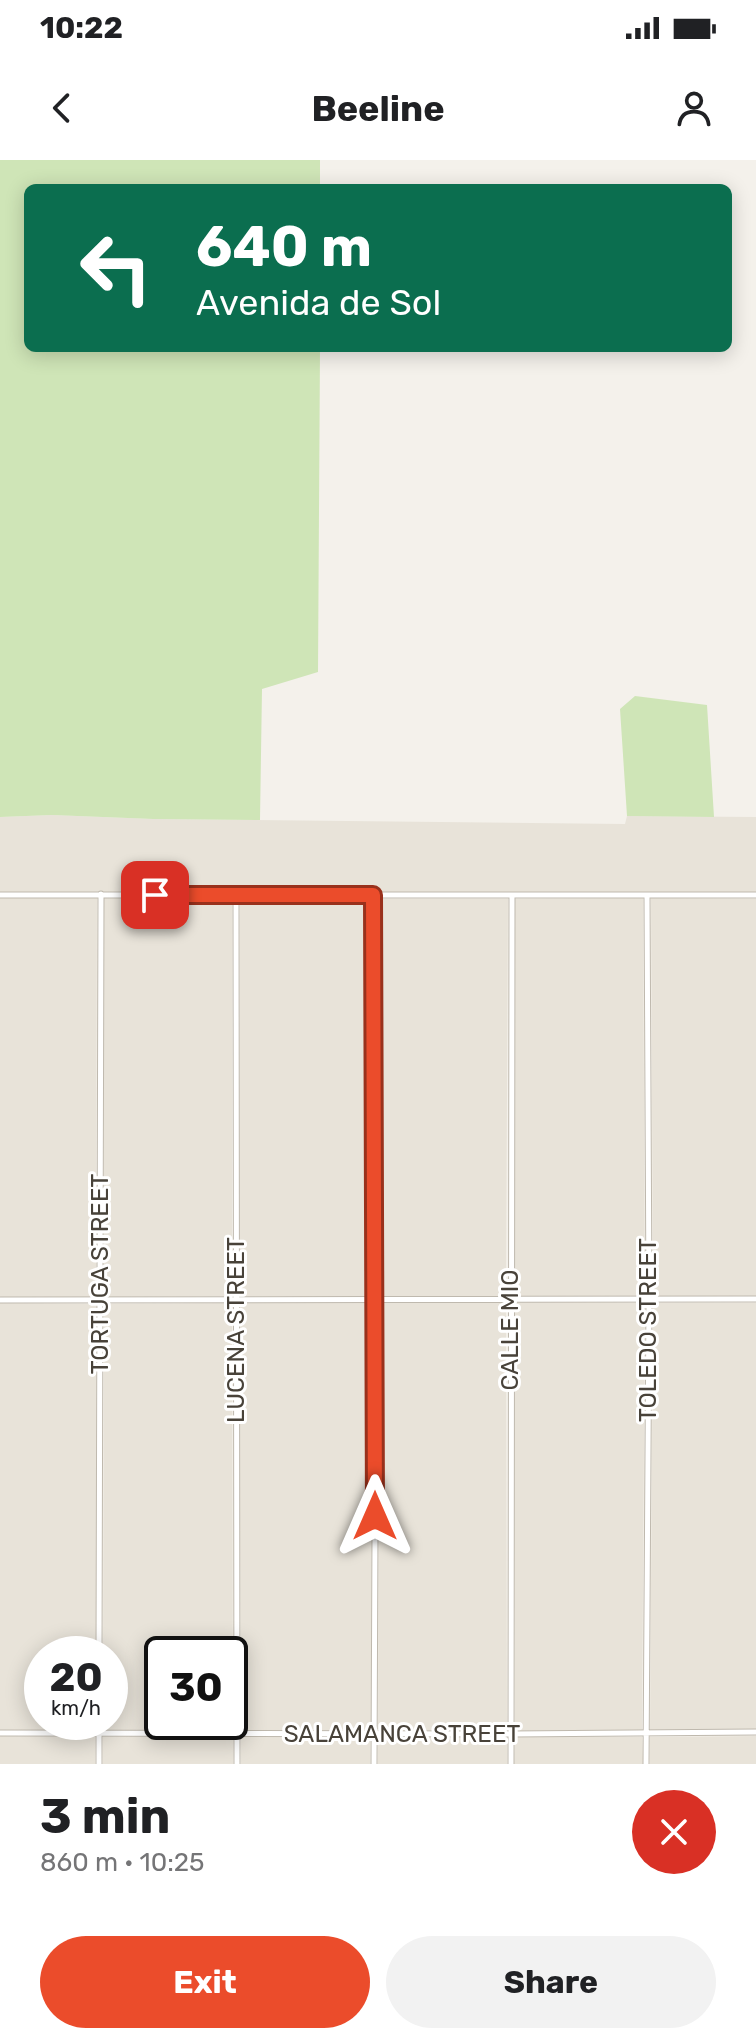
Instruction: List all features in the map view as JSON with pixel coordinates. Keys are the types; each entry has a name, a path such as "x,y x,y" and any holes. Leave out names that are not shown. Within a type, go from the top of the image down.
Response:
{"street":[{"name":"TORTUGA STREET","path":"99,1636 101,894"},
{"path":"0,895 756,895"},
{"path":"373,895 376,1300 374,1764"},
{"name":"TOLEDO STREET","path":"646,1764 649,1299 647,895"},
{"name":"LUCENA STREET","path":"236,896 237,1636"},
{"name":"CALLE MIO","path":"511,1764 512,896"},
{"path":"0,1300 756,1299"},
{"name":"SALAMANCA STREET","path":"248,1733 756,1732"},
{"name":"SALAMANCA STREET","path":"0,1733 24,1733"},
{"path":"99,1740 99,1764"},
{"name":"LUCENA STREET","path":"237,1740 237,1764"}],"shaded area":[{"path":"52,815 153,819 625,824 627,816 756,817 756,892 0,892 0,817"},
{"path":"0,898 97,898 96,1297 0,1297"},
{"path":"104,898 232,899 232,1296 104,1297"},
{"path":"643,898 645,1296 514,1296 515,899"},
{"path":"651,898 756,899 756,1296 653,1296"},
{"path":"240,899 369,899 372,1297 239,1296"},
{"path":"377,899 508,899 506,1296 379,1297"},
{"path":"506,1302 507,1731 378,1730 379,1303"},
{"path":"514,1302 645,1303 642,1730 515,1731"},
{"path":"0,1303 96,1304 96,1636 24,1636 24,1730 0,1730"},
{"path":"232,1303 233,1636 144,1636 144,1730 128,1730 128,1636 103,1636 104,1304"},
{"path":"239,1303 372,1303 371,1730 248,1730 248,1636 241,1636"},
{"path":"653,1303 756,1303 756,1729 650,1730"},
{"path":"0,1736 24,1736 24,1740 95,1740 95,1764 0,1764"},
{"path":"370,1736 370,1764 241,1764 241,1740 248,1740 248,1737"},
{"path":"378,1736 507,1738 507,1764 378,1764"},
{"path":"756,1736 756,1764 650,1764 650,1737"},
{"path":"128,1737 144,1737 144,1740 233,1740 233,1764 103,1764 103,1740 128,1740"},
{"path":"515,1737 642,1737 643,1764 514,1764"}],"green space":[{"path":"0,160 320,160 320,184 24,184 24,352 320,352 318,672 262,689 260,820 52,815 0,817"},
{"path":"635,696 707,705 714,817 627,816 620,709"}],"route":[{"path":"155,895 373,895 375,1516"}]}
